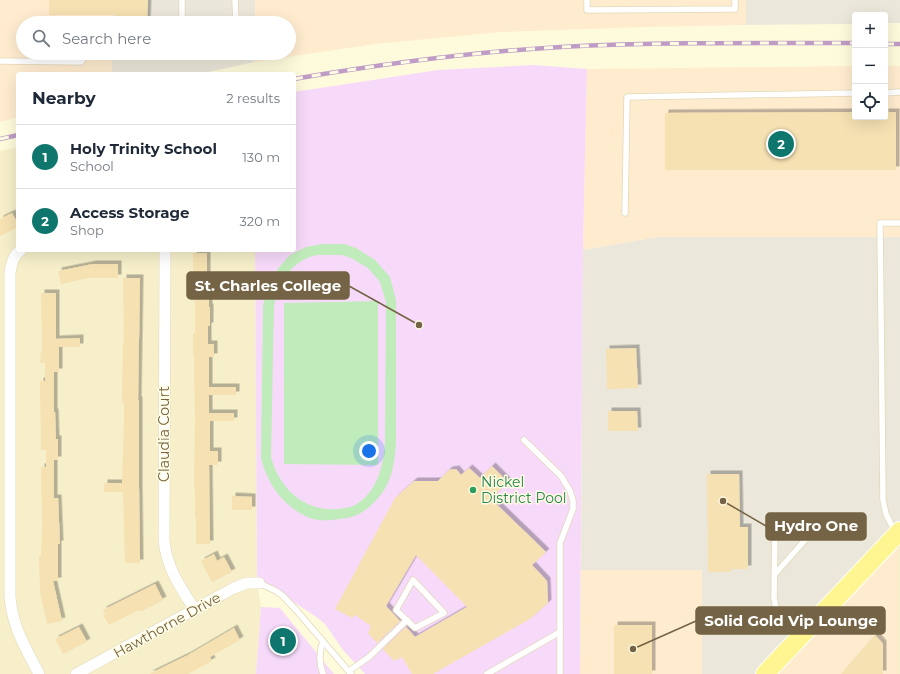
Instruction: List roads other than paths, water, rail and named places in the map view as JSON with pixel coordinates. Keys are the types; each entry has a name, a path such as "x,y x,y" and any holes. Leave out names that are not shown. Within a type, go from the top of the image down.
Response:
{"main road":[{"path":"765,674 898,532"}],"street":[{"path":"18,252 13,259 10,272 10,597 14,622 19,635 40,674"},
{"name":"Claudia Court","path":"165,252 164,541 169,567 194,610"},
{"name":"Hawthorne Drive","path":"76,674 234,588 247,583 259,583"}],"lane":[{"path":"182,0 182,16"},
{"path":"235,0 236,16"},
{"path":"587,0 587,10 735,9 735,0"},
{"path":"0,61 81,62 82,60"},
{"path":"888,93 900,92"},
{"path":"625,213 627,97 852,93"},
{"path":"898,532 886,514 883,500 880,223 900,223"},
{"path":"524,440 561,476 570,491 572,501 573,509 560,543 560,674"},
{"path":"775,574 820,523"},
{"path":"775,528 774,597 776,610 797,640"},
{"path":"413,580 444,612 415,628 407,620 396,610 413,580"},
{"path":"259,583 283,596 350,673 369,657 407,620"},
{"path":"487,674 560,632"},
{"path":"323,641 320,650 320,667 323,674"}],"railway":[{"path":"296,79 427,59 528,49 598,45 852,43"},
{"path":"888,44 900,44"},
{"path":"0,139 16,135"}],"place":[{"name":"Access Storage","path":"781,144"},
{"name":"St. Charles College","path":"419,325"},
{"name":"Nickel District Pool","path":"473,490"},
{"name":"Hydro One","path":"723,501"},
{"name":"Holy Trinity School","path":"283,641"},
{"name":"Solid Gold Vip Lounge","path":"633,649"}]}
